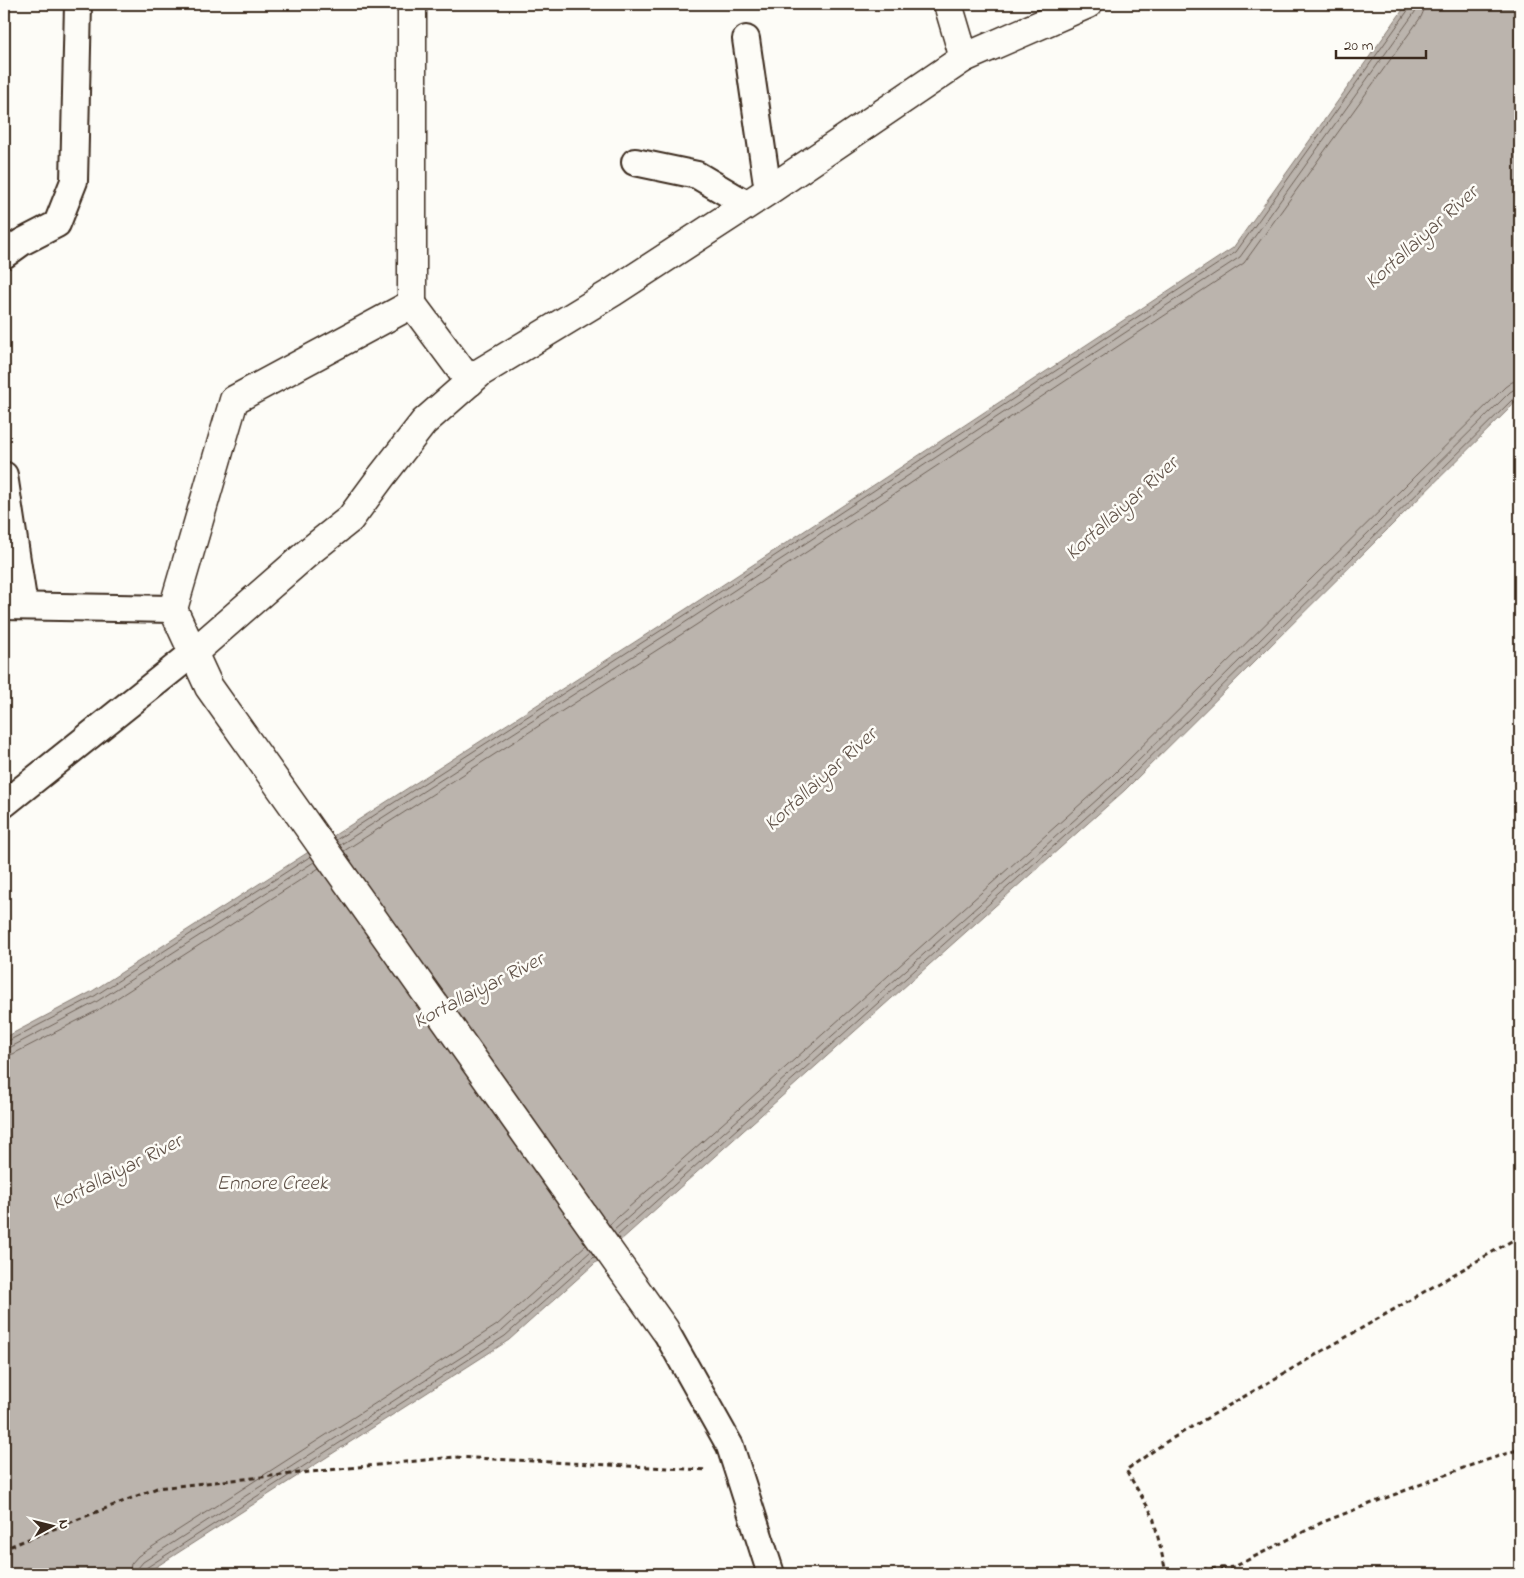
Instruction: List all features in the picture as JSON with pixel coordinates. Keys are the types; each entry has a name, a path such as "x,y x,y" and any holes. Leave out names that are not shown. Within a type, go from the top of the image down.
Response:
{"street":[{"path":"4,255 22,242 57,224 74,181 78,4"},
{"path":"412,4 412,304 470,382"},
{"path":"948,4 964,58"},
{"path":"4,804 193,653 350,518 424,422 481,372 613,292 757,198 964,58 1088,4"},
{"path":"746,39 757,198"},
{"path":"635,162 697,175 757,198"},
{"path":"412,304 234,400 173,609 209,687 664,1330 730,1446 771,1574"},
{"path":"4,474 14,606 173,609"}],"path":[{"path":"1520,1236 1174,1436 1126,1470 1153,1516 1164,1573 1234,1567 1323,1522 1466,1467 1520,1449"},
{"path":"4,1554 11,1546 157,1488 454,1457 738,1472"},
{"path":"1192,1570 1203,1574"}],"water":[{"name":"Ennore Creek","path":"1407,4 1520,4 1520,398 1125,790 509,1340 145,1574 4,1574 4,1038 91,992 686,609 1233,248"}],"water label":[{"name":"Kortallaiyar River","path":"1422,238"},
{"name":"Kortallaiyar River","path":"1122,509"},
{"name":"Kortallaiyar River","path":"821,780"},
{"name":"Kortallaiyar River","path":"479,991"},
{"name":"Kortallaiyar River","path":"117,1173"}]}
